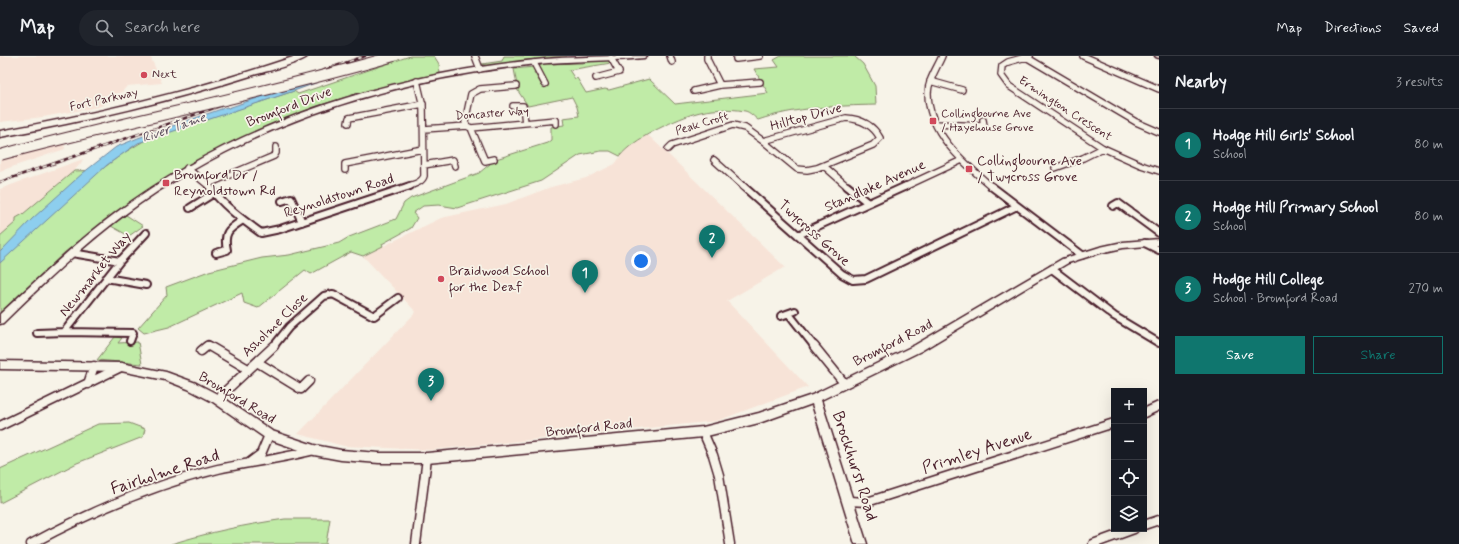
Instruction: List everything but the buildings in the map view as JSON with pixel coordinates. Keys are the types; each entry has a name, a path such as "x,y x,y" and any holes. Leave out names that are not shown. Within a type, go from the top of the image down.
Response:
{"highway":[{"path":"0,150 68,132 318,73 377,56"},
{"path":"0,155 72,136 327,76 394,56"}],"main road":[{"name":"Fort Parkway","path":"0,130 154,98 236,75 292,56"},
{"name":"Fort Parkway","path":"0,134 168,98 304,56"}],"street":[{"path":"475,56 480,69"},
{"name":"Bromford Drive","path":"0,320 72,253 139,200 187,168 230,145 275,124 368,93 417,81 480,69 571,58 644,56"},
{"path":"670,56 672,62"},
{"path":"736,59 760,56"},
{"path":"942,56 930,81 928,93 929,102 936,124 947,142 962,160 1017,206 1082,255"},
{"path":"1028,56 1136,122 1159,132"},
{"name":"Ermington Crescent","path":"1028,56 1008,62 1002,66 1001,75 1004,81 1016,91 1103,148 1124,158 1159,171"},
{"path":"1082,56 1159,89"},
{"path":"706,57 720,85"},
{"path":"596,78 619,72 611,58"},
{"path":"534,63 545,84"},
{"name":"Reynoldstown Road","path":"187,168 208,184 214,193 243,220 261,233 302,222 421,181 424,176 423,104 422,95 417,81"},
{"path":"930,81 955,85 962,90"},
{"path":"694,91 720,85 760,82"},
{"path":"494,159 485,161 469,127 465,122 471,94 480,89 516,86"},
{"path":"348,123 349,118 423,104"},
{"path":"513,106 523,106 525,123"},
{"name":"Hilltop Drive","path":"846,118 860,120 878,133 880,138 873,144 824,166 803,171 797,169 763,141 846,118"},
{"name":"Doncaster Way","path":"424,129 556,120 556,124"},
{"path":"936,124 984,126 983,120"},
{"name":"Peak Croft","path":"668,149 672,145 733,124 745,128 763,141"},
{"path":"208,184 274,156 276,153 276,147"},
{"path":"1055,168 1083,158 1103,148"},
{"path":"345,170 345,164 423,149"},
{"path":"424,165 453,160 455,166"},
{"name":"Twycross Grove","path":"714,160 849,279 859,280 1017,206"},
{"name":"Standlake Avenue","path":"798,235 962,160"},
{"path":"824,166 868,203"},
{"path":"190,208 214,193"},
{"path":"282,201 291,198 302,222"},
{"path":"1113,206 1118,203 1159,232"},
{"path":"216,253 227,250 224,239 226,232 243,220"},
{"name":"Newmarket Way","path":"64,332 120,261 146,233"},
{"name":"Bromford Road","path":"0,365 121,367 166,376 192,386 216,399 268,435 314,450 371,457 427,458 703,432 759,418 815,398 918,348 989,308 1065,261 1100,250 1145,243 1158,244"},
{"path":"72,253 120,261"},
{"path":"1052,269 1114,316 1159,343"},
{"path":"106,278 146,285"},
{"name":"Asholme Close","path":"216,399 276,344 289,327 324,296 332,294 374,316 398,298"},
{"path":"788,314 844,383"},
{"name":"Newmarket Way","path":"37,333 133,333 130,341"},
{"path":"201,351 208,345 248,369"},
{"path":"257,362 300,389 308,380"},
{"path":"88,384 94,366"},
{"path":"0,426 121,367"},
{"name":"Brockhurst Road","path":"815,398 862,544"},
{"path":"1147,412 1159,406"},
{"name":"Primley Avenue","path":"849,501 867,502 1111,424"},
{"path":"703,432 713,455 719,475 730,544"},
{"path":"249,463 261,454 268,435"},
{"name":"Fairholme Road","path":"31,544 82,518 148,490 192,476 249,463 292,457 314,450"},
{"path":"416,544 427,458"},
{"path":"1147,524 1159,520"},
{"path":"1093,544 1126,532"}],"shaded area":[{"path":"0,56 150,56 162,83 127,86 122,92 107,96 103,105 98,107 43,117 0,122"},
{"path":"647,134 785,267 727,301 808,387 717,421 431,450 344,446 298,434 416,312 363,256 441,218 506,204 551,187 586,178 615,164 625,150"},
{"path":"64,143 65,149 0,171 0,160"},
{"path":"83,159 74,171 23,214 16,218 17,222 0,236 0,189"}],"green space":[{"path":"410,56 434,56 439,64 440,74 369,90 314,107 227,144 152,187 123,208 65,252 0,313 0,236 16,222 16,218 23,214 74,171 101,170 122,154 147,139 294,91 298,94"},
{"path":"504,56 567,56 565,58 529,60 488,66 482,64 502,61"},
{"path":"781,56 854,56 863,64 875,86 876,105 801,110 787,112 758,120 749,112 739,110 725,109 699,112 675,121 643,137 620,156 610,151 580,155 541,181 457,208 439,205 423,206 413,213 417,218 411,228 382,244 383,246 363,256 351,252 311,274 305,270 258,308 244,303 242,293 169,327 144,333 138,328 167,295 166,287 209,271 262,258 289,255 339,243 349,237 396,219 404,203 411,198 479,173 496,159 547,143 551,140 551,127 564,125 563,118 579,116 577,107 572,97 528,106 518,91 514,69 534,67 536,71 534,72 542,86 546,84 539,66 545,64 582,63 606,59 611,63 569,70 575,79 577,78 586,93 605,89 609,90 649,79 675,104 768,93 754,69 779,67 774,60"},
{"path":"126,215 143,226 129,236 111,226"},
{"path":"115,337 122,338 118,343 138,342 142,364 97,360"},
{"path":"129,423 145,429 143,437 77,463 0,503 0,469 98,424"},
{"path":"285,519 330,519 326,544 171,544 227,529"}],"water":[{"name":"River Tame","path":"388,56 294,91 138,143 107,165 0,263 0,252 32,219 83,173 116,147 227,107 228,108 313,79"}],"railway":[{"path":"0,182 365,56"}],"place":[{"name":"Next","path":"144,75"},
{"name":"Collingbourne Ave / Hayehouse Grove","path":"933,121"},
{"name":"Collingbourne Ave / Twycross Grove","path":"969,169"},
{"name":"Bromford Dr / Reynoldstown Rd","path":"166,183"},
{"name":"Hodge Hill Primary School","path":"712,258"},
{"name":"Braidwood School for the Deaf","path":"441,279"},
{"name":"Hodge Hill Girls' School","path":"585,293"},
{"name":"Hodge Hill College","path":"431,401"}]}
